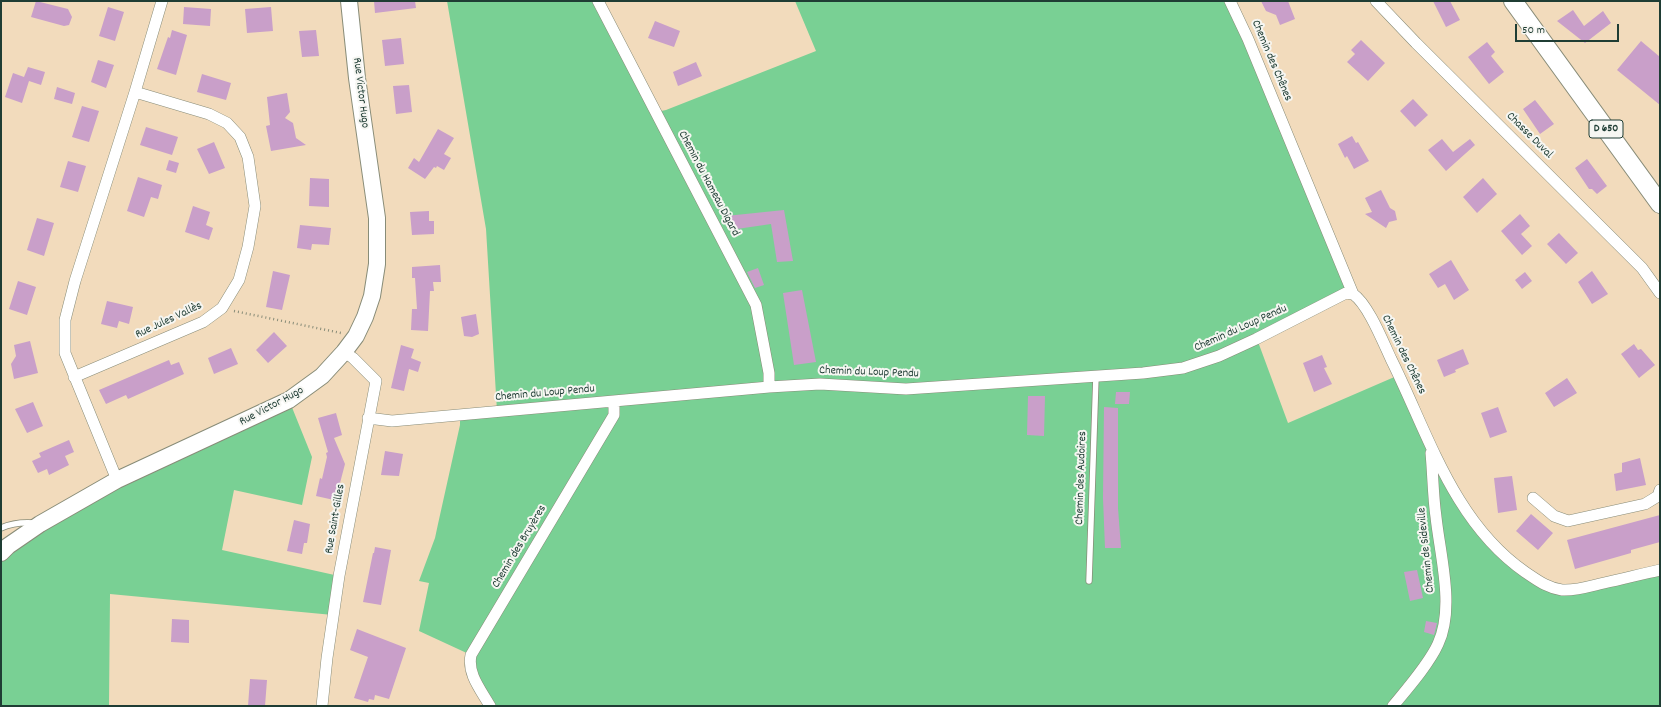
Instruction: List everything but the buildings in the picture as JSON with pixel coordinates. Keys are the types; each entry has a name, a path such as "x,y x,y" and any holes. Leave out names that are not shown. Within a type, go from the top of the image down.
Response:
{"main road":[{"name":"Rue Victor Hugo","path":"1,553 8,546 40,524 117,480 289,400 322,376 344,352 356,336 365,317 372,296 377,264 377,218 357,78 349,1"},
{"name":"D 650","path":"1513,1 1660,204"}],"street":[{"path":"117,480 65,353 65,320 75,281 136,92 162,1"},
{"name":"Chemin du Hameau Digard","path":"598,1 756,305 768,373 769,387"},
{"name":"Chemin des Chênes","path":"1230,1 1248,39 1354,294 1363,303 1399,375 1431,448 1467,513 1498,549 1545,586 1563,590 1582,588 1660,570"},
{"name":"Chasse Duval","path":"1376,1 1416,43 1642,268 1660,293"},
{"name":"Rue Jules Vallès","path":"74,377 203,322 222,308 239,280 248,247 254,206 248,157 240,136 227,123 210,114 136,92"},
{"name":"Chemin du Loup Pendu","path":"368,418 392,421 769,387 820,384 906,389 1096,376 1183,368 1220,356 1346,293 1354,294"},
{"name":"Rue Saint-Gilles","path":"322,706 327,658 339,576 376,381 353,358 344,352"},
{"name":"Chemin des Bruyères","path":"490,706 471,674 469,667 471,655 614,416 614,401"},
{"name":"Chemin de Sideville","path":"1393,706 1430,659 1438,644 1444,626 1446,590 1436,516 1431,448"},
{"path":"1533,498 1554,516 1568,521 1645,504 1658,496 1660,490"}],"lane":[{"name":"Chemin des Audoires","path":"1089,581 1096,376"},
{"path":"1,528 8,524 23,522 40,524"}],"path":[{"path":"222,308 356,336"}],"green space":[{"path":"447,1 598,1 656,112 666,110 816,51 795,1 1230,1 1353,294 1257,339 1288,423 1399,375 1431,448 1498,549 1562,590 1660,570 1660,706 490,706 471,655 419,631 429,583 419,581 435,538 460,425 460,415 497,411 486,229"},
{"path":"289,400 312,457 302,505 234,490 222,550 339,576 333,615 110,594 109,706 1,706 1,553 40,524"}]}
